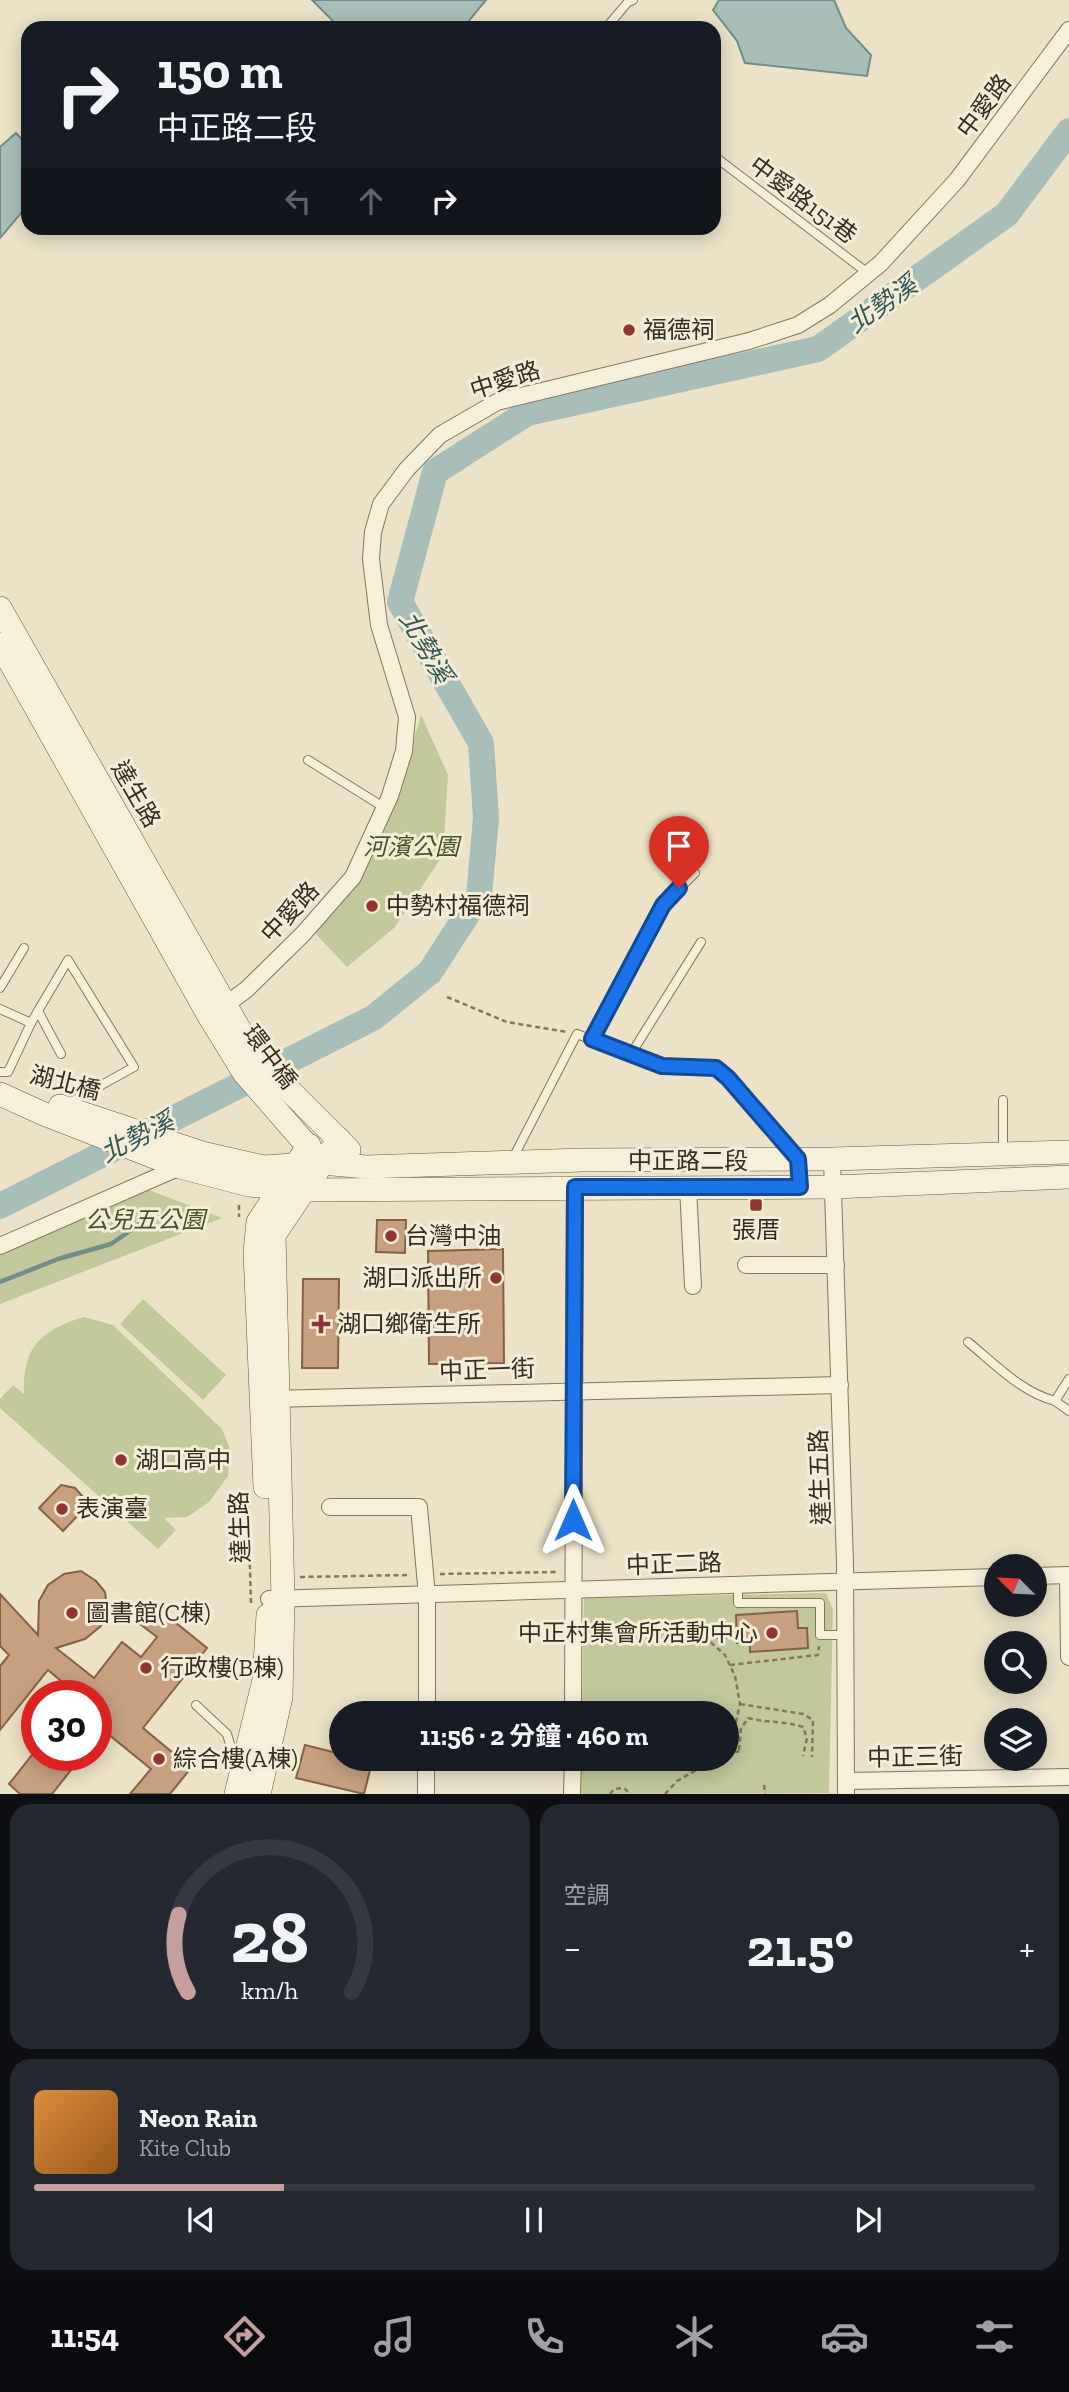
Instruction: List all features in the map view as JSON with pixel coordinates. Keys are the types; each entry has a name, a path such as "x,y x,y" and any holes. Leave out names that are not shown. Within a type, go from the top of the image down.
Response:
{"main road":[{"name":"達生路","path":"0,608 77,763 217,1011"},
{"name":"達生路","path":"0,644 77,763"},
{"name":"環中橋","path":"217,1011 244,1073 302,1121"},
{"name":"湖北橋","path":"4,1100 64,1106 202,1153 264,1167 309,1158"},
{"name":"湖北橋","path":"4,1100 180,1167 249,1185 292,1189"},
{"path":"302,1121 339,1139 366,1167"},
{"path":"302,1121 309,1158 348,1191"},
{"name":"達生路","path":"246,1792 281,1696 268,1601 274,1235 292,1189 309,1158 339,1139"},
{"name":"中正路二段","path":"309,1158 366,1167 1069,1152"},
{"name":"中正路二段","path":"292,1189 348,1191 575,1187 834,1187 1069,1177"}],"street":[{"name":"中愛路","path":"217,1011 303,934 353,877 385,808 404,751 407,717 379,625 371,559 373,532 381,503 407,469 440,435 497,402 697,355 798,324 830,306 869,274 957,180 1069,30"},
{"name":"達生五路","path":"832,1159 845,1582 846,1787"},
{"path":"0,1245 180,1167"},
{"path":"573,1701 575,1187"},
{"path":"688,1187 693,1286"},
{"path":"746,1265 836,1265"},
{"name":"中正一街","path":"270,1399 839,1385"},
{"path":"330,1507 419,1507 427,1596 427,1701"},
{"path":"1047,1576 1069,1575 1069,1657"},
{"name":"中正二路","path":"268,1601 984,1577"},
{"path":"426,1771 426,1794"},
{"path":"572,1794 573,1771"},
{"name":"中正三街","path":"846,1787 1069,1777"}],"lane":[{"path":"612,21 632,0"},
{"name":"中愛路151巷","path":"721,161 869,274"},
{"path":"308,760 385,808"},
{"path":"592,1039 663,905 695,873"},
{"path":"631,1054 701,942"},
{"path":"0,988 24,948"},
{"path":"0,1072 8,1072 31,1023 68,960 134,1067 64,1106"},
{"path":"0,966 8,975"},
{"path":"0,1009 31,1023"},
{"path":"38,1011 61,1055"},
{"path":"511,1162 577,1034 662,1066 716,1068 728,1078 798,1159 800,1187"},
{"path":"1003,1100 1003,1154"},
{"path":"968,1342 1022,1386 1055,1401 1069,1411"},
{"path":"1055,1401 1069,1379"},
{"path":"738,1585 738,1603 820,1603 820,1635 846,1635"},
{"path":"196,1705 227,1734 246,1792"}],"path":[{"path":"447,997 507,1022 577,1034"},
{"path":"239,1205 239,1219"},
{"path":"247,1492 268,1601"},
{"path":"297,1577 556,1572"},
{"path":"679,1632 706,1638 737,1637"},
{"path":"730,1665 818,1655 820,1635"},
{"path":"706,1638 725,1655 730,1665 739,1707"},
{"path":"740,1703 803,1714 813,1720 812,1757"},
{"path":"739,1751 741,1729 748,1718 775,1725 789,1723 803,1727 807,1738 803,1756"},
{"path":"665,1794 677,1781 695,1771"},
{"path":"764,1785 765,1794"},
{"path":"610,1794 614,1789 624,1788 630,1794"}],"green space":[{"name":"河濱公園","path":"421,715 448,775 443,855 395,927 347,967 315,933 361,879 393,810"},
{"name":"公兒五公園","path":"149,1190 222,1218 0,1304 0,1254"},
{"path":"143,1299 226,1375 203,1400 120,1324"},
{"path":"84,1317 113,1325 222,1429 230,1449 228,1476 209,1502 187,1517 164,1518 176,1530 158,1549 0,1408 0,1399 13,1385 24,1394 26,1364 37,1343 56,1328"},
{"path":"826,1593 833,1609 829,1793 581,1794 581,1771 739,1771 739,1701 582,1701 584,1598"}],"water":[{"path":"312,0 486,0 469,21 333,21"},
{"path":"719,0 834,0 846,28 871,55 867,76 745,63 737,41 713,10"},
{"path":"16,133 21,138 21,213 0,238 0,147"}],"building":[{"name":"台灣中油","path":"377,1220 406,1220 405,1253 376,1252"},
{"path":"503,1249 504,1363 429,1364 428,1251"},
{"name":"湖口鄉衛生所","path":"303,1279 339,1279 338,1368 302,1368"},
{"name":"表演臺","path":"61,1485 75,1488 84,1498 83,1510 63,1531 39,1508"},
{"path":"81,1571 96,1581 105,1592 107,1607 101,1626 85,1639 56,1648 94,1678 122,1642 141,1657 157,1637 136,1621 150,1602 207,1648 143,1728 191,1768 170,1794 130,1794 151,1769 112,1737 112,1680 60,1680 48,1670 40,1680 21,1680 21,1704 0,1730 0,1666 9,1655 0,1646 0,1594 38,1635 39,1601 48,1585 64,1574"},
{"name":"中正村集會所活動中心","path":"797,1611 798,1628 807,1628 808,1648 750,1652 750,1642 737,1643 736,1615"},
{"path":"305,1745 329,1751 329,1771 370,1771 364,1794 296,1778"},
{"path":"21,1769 21,1771 70,1771 52,1794 20,1794 9,1784"}],"waterway":[{"name":"北勢溪","path":"0,1206 373,1018 430,972 479,896 486,818 481,743 400,602 435,472 527,413 818,349 1007,214 1069,131"},
{"path":"0,1282 58,1259 111,1244 157,1212"}],"place":[{"name":"福德祠","path":"629,330"},
{"name":"中勢村福德祠","path":"372,906"},
{"name":"張厝","path":"756,1205"},
{"name":"台灣中油","path":"391,1236"},
{"name":"湖口派出所","path":"496,1278"},
{"name":"湖口鄉衛生所","path":"321,1324"},
{"name":"湖口高中","path":"121,1460"},
{"name":"表演臺","path":"62,1509"},
{"name":"圖書館(C棟)","path":"72,1613"},
{"name":"中正村集會所活動中心","path":"772,1633"},
{"name":"行政樓(B棟)","path":"146,1668"},
{"name":"綜合樓(A棟)","path":"159,1759"}],"route":[{"path":"573,1520 575,1187 800,1187 798,1159 728,1078 716,1068 699,1066 683,1069 662,1066 592,1039 663,905 679,888"}]}
